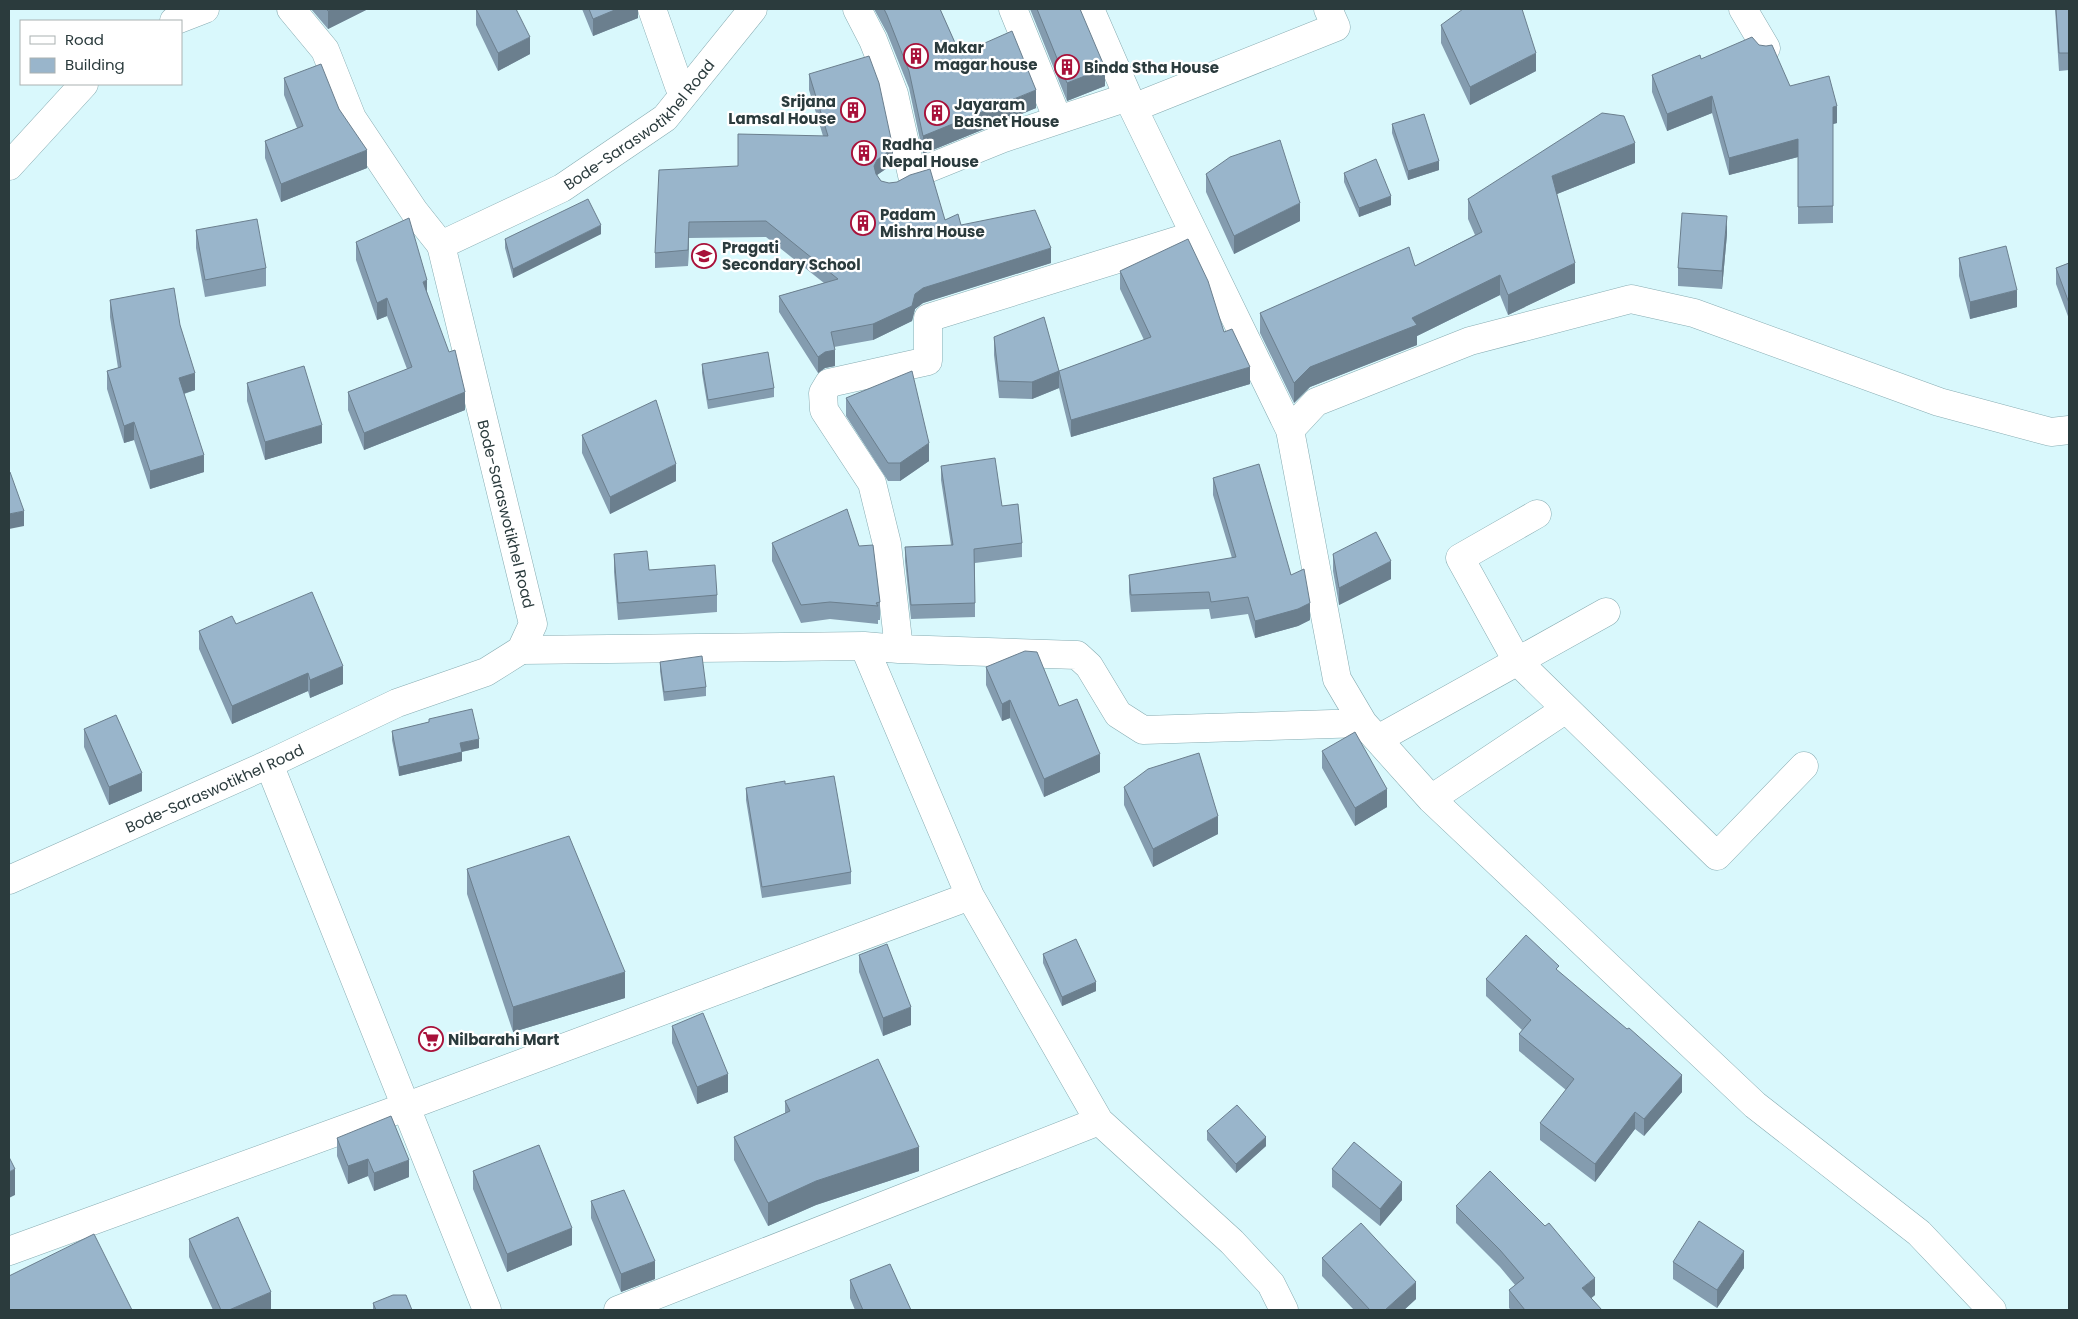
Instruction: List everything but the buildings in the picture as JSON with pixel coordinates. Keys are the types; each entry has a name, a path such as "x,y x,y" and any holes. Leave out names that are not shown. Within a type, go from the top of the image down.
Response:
{"street":[{"path":"177,20 205,9"},
{"path":"291,9 325,50 352,118 414,211 441,245"},
{"path":"652,9 680,86"},
{"name":"Bode-Saraswotikhel Road","path":"9,880 269,764 397,703 486,672 521,650 534,624 441,245 562,188 665,118 753,9"},
{"path":"857,9 873,40 894,94 900,178 912,176 1001,139 1058,120 1130,103 1336,27 1328,9"},
{"path":"1013,9 1058,120"},
{"path":"1090,9 1130,103 1290,430 1337,679 1370,731 1431,799 1755,1105 1919,1233 1992,1310"},
{"path":"1743,9 1766,48"},
{"path":"9,166 83,85"},
{"path":"899,650 887,544 872,483 824,410 823,393 830,383 928,361 928,318 1195,235"},
{"path":"1290,430 1316,402 1470,341 1631,299 1694,313 1938,402 2051,432 2069,430"},
{"path":"1537,514 1460,558 1517,661 1717,856 1804,766"},
{"path":"521,650 864,646 899,650 1077,655 1089,666 1118,714 1143,730 1370,731 1517,661 1606,612"},
{"path":"864,646 970,896 1099,1121 1232,1242 1271,1284 1284,1310"},
{"path":"1431,799 1566,709"},
{"path":"269,764 487,1310"},
{"path":"9,1250 405,1107 970,896"},
{"path":"618,1310 1099,1121"}],"place":[{"name":"Makar magar house","path":"916,56"},
{"name":"Binda Stha House","path":"1067,67"},
{"name":"Srijana Lamsal House","path":"853,110"},
{"name":"Jayaram Basnet House","path":"937,113"},
{"name":"Radha Nepal House","path":"864,153"},
{"name":"Padam Mishra House","path":"863,223"},
{"name":"Pragati Secondary School","path":"704,256"},
{"name":"Nilbarahi Mart","path":"431,1039"}]}
